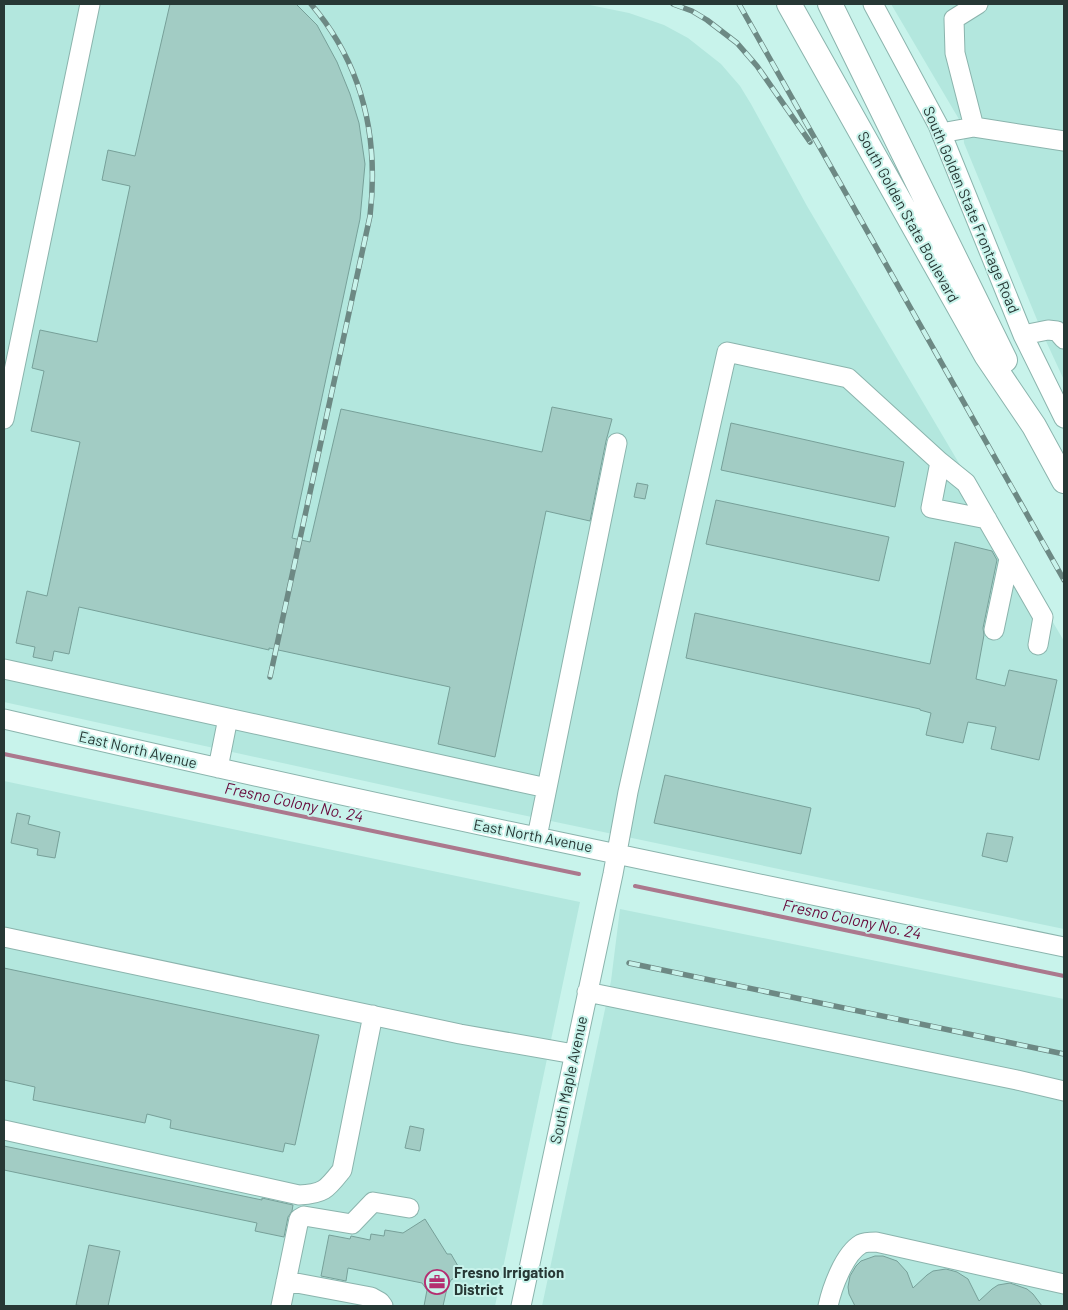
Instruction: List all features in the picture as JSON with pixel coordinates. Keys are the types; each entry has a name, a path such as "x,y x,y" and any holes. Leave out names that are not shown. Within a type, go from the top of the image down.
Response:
{"main road":[{"name":"South Golden State Boulevard","path":"789,4 986,355 1034,426"},
{"name":"South Golden State Boulevard","path":"830,4 1000,347 1034,426 1064,481"}],"street":[{"path":"4,419 90,4"},
{"name":"South Golden State Frontage Road","path":"873,4 941,133 1023,335 1061,405"},
{"path":"974,127 955,53 954,19 978,4"},
{"path":"941,133 974,127 1064,141"},
{"path":"1023,335 1057,330 1064,339"},
{"name":"South Maple Avenue","path":"521,1306 617,853 628,792 727,352 848,378 940,462"},
{"path":"537,837 617,443"},
{"path":"988,519 931,508 940,462 966,483 988,519 1043,617 1038,645"},
{"path":"994,630 1009,559"},
{"path":"4,669 547,788"},
{"path":"218,768 228,718"},
{"name":"East North Avenue","path":"4,719 218,768 537,837 1064,947"},
{"path":"4,937 460,1034 574,1054"},
{"path":"588,992 1064,1091"},
{"path":"4,1130 299,1195 315,1194 327,1188 342,1170 373,1015"},
{"path":"281,1306 299,1219 304,1216 348,1224 355,1221 373,1202 409,1208"},
{"path":"828,1306 831,1294 847,1258 861,1244 876,1242 1064,1284"},
{"path":"286,1281 371,1297 383,1306"}],"shaded area":[{"path":"4,4 585,4 629,13 664,25 688,38 721,64 740,86 751,104 807,206 1064,641 1064,929 456,801 4,702"},
{"path":"891,4 1064,4 1064,380 1045,339 964,143 963,126"},
{"path":"4,781 580,902 495,1306 4,1306"},
{"path":"620,909 1064,999 1064,1306 542,1306 611,981"}],"building":[{"path":"170,4 296,4 317,25 337,62 359,123 365,164 360,219 292,538 310,542 341,409 542,452 552,407 612,419 590,521 546,511 495,757 438,744 450,687 269,648 269,650 79,607 69,654 54,651 52,661 33,657 35,647 16,643 27,591 47,596 80,442 31,431 44,371 32,368 40,330 97,342 130,186 102,180 108,150 135,156"},
{"path":"731,423 904,462 895,507 721,470"},
{"path":"637,483 648,485 645,499 634,497"},
{"path":"716,500 889,537 879,581 706,544"},
{"path":"955,542 992,551 997,560 983,628 984,635 976,679 1005,686 1009,670 1057,680 1039,760 991,749 996,727 968,722 963,743 926,735 931,713 920,709 686,658 695,613 930,664"},
{"path":"665,775 811,808 801,854 654,823"},
{"path":"17,813 30,816 28,824 60,832 55,858 37,855 38,849 11,843"},
{"path":"987,833 1013,837 1007,862 982,856"},
{"path":"4,968 319,1035 295,1145 285,1143 283,1152 170,1128 171,1120 147,1114 145,1123 33,1100 35,1087 4,1080"},
{"path":"410,1126 424,1129 420,1151 405,1148"},
{"path":"4,1146 262,1200 262,1198 293,1205 292,1211 288,1217 284,1237 255,1231 257,1223 4,1170"},
{"path":"425,1219 447,1254 451,1254 462,1273 451,1280 443,1306 424,1306 427,1290 422,1283 348,1268 346,1281 321,1276 329,1235 350,1239 351,1236 370,1240 371,1234 384,1236 385,1230 403,1233"},
{"path":"89,1245 120,1251 108,1306 76,1305"},
{"path":"875,1256 883,1256 897,1261 907,1272 913,1288 933,1271 946,1269 957,1272 968,1279 979,1301 998,1285 1010,1283 1027,1289 1042,1306 855,1306 849,1294 850,1276 861,1261"}],"waterway":[{"name":"Fresno Colony No. 24","path":"4,754 579,874"},
{"name":"Fresno Colony No. 24","path":"635,886 1064,976"}],"railway":[{"path":"270,677 370,216 372,187 369,131 355,77 329,27 311,4"},
{"path":"673,4 692,11 707,20 737,43 757,66 810,142"},
{"path":"739,4 1064,580"},
{"path":"629,963 1064,1054"}],"place":[{"name":"Fresno Irrigation District","path":"437,1282"}]}
